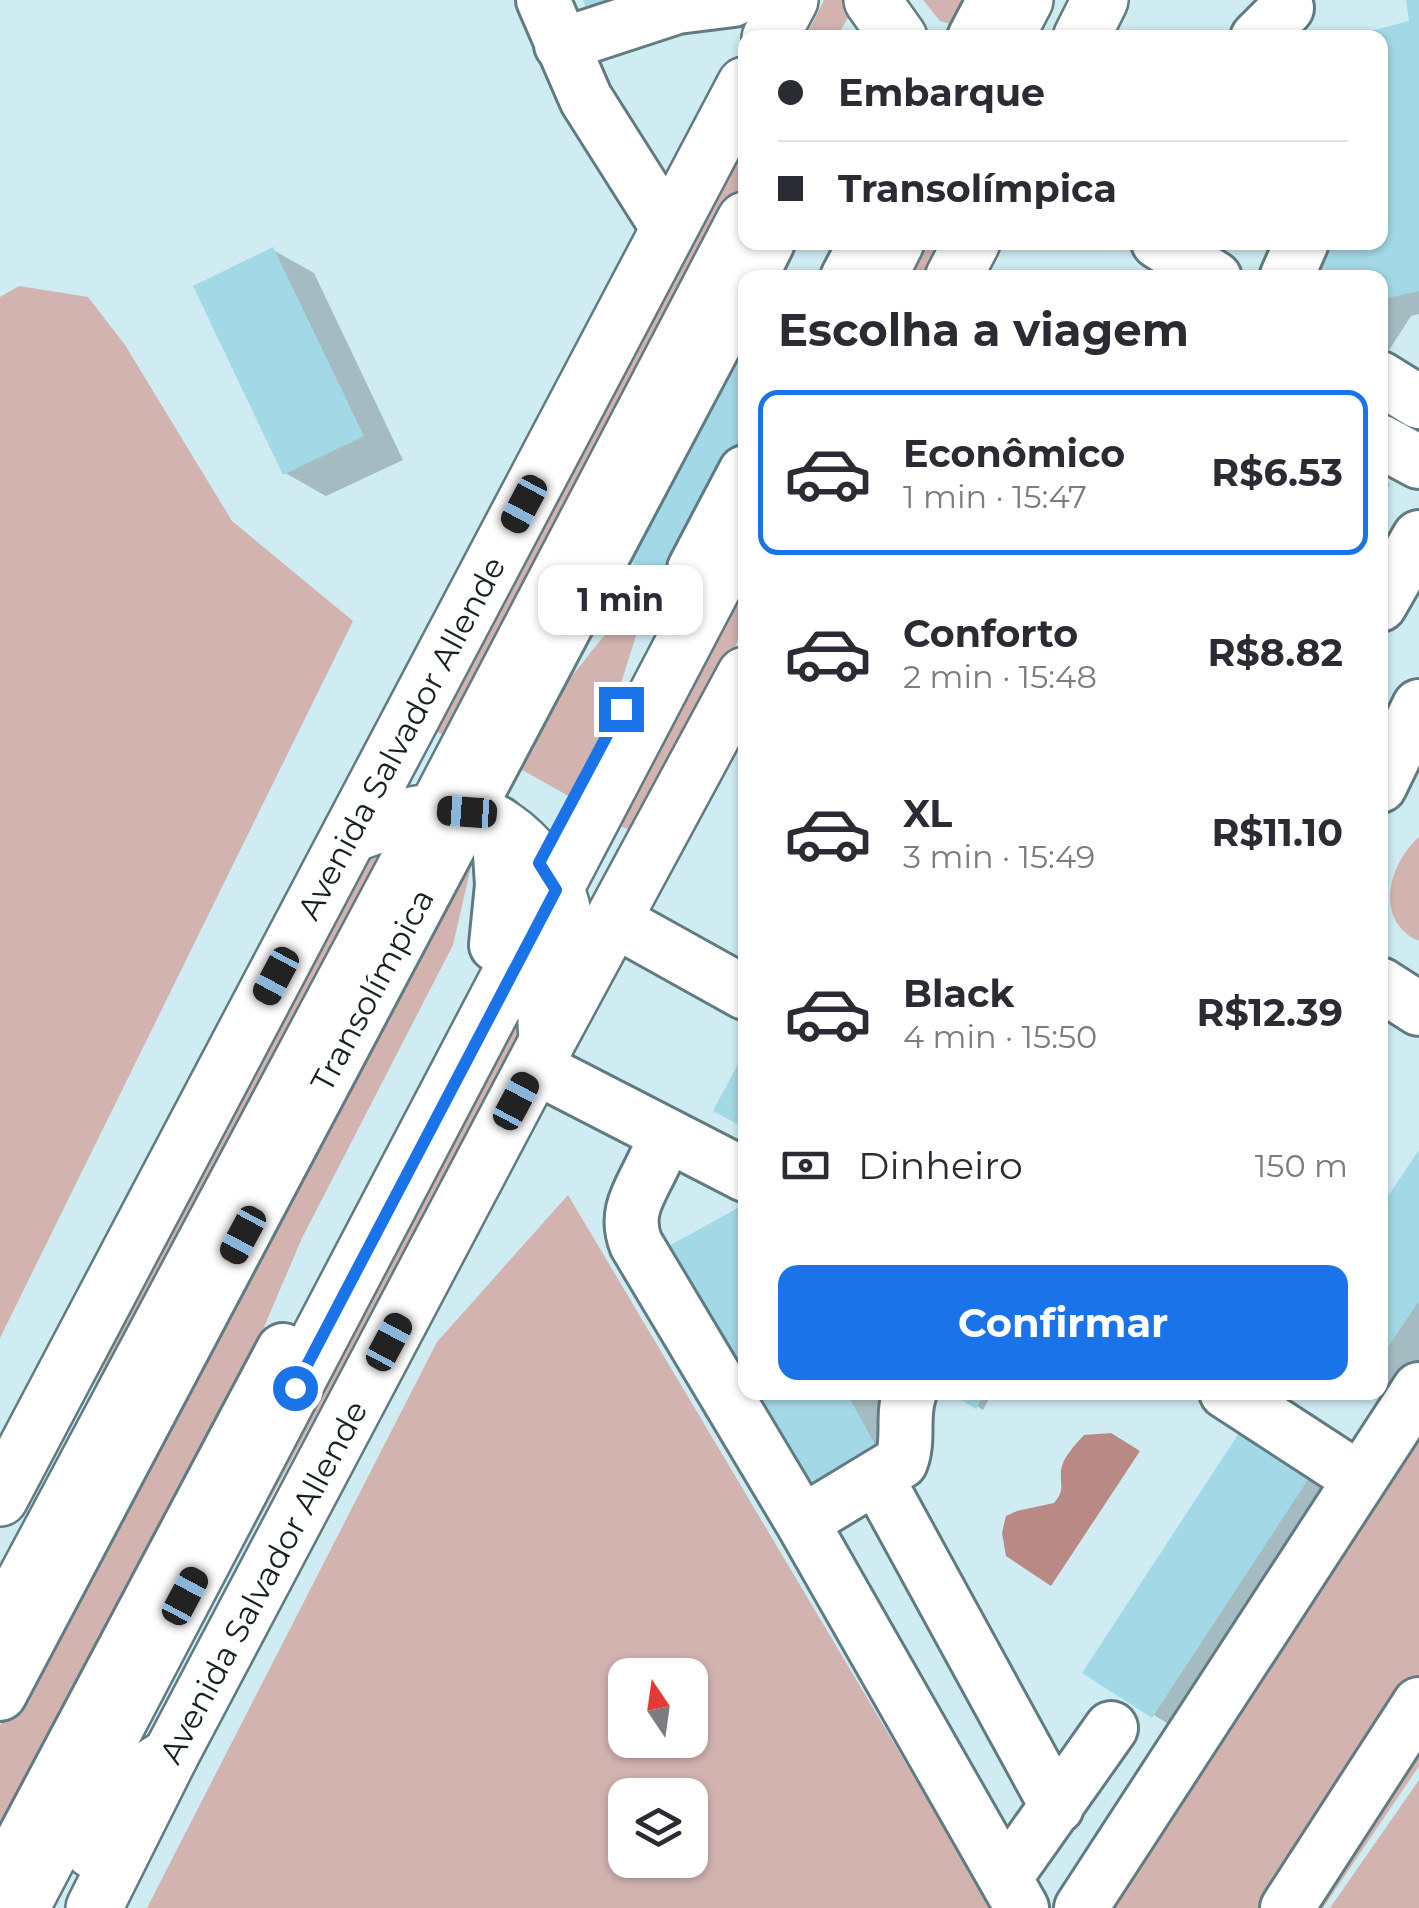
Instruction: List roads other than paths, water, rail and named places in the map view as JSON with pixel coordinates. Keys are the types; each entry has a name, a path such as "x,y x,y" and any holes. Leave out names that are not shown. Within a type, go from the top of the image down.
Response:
{"main road":[{"path":"774,30 790,0"},
{"path":"1008,30 1025,0"},
{"path":"1084,30 1100,0"},
{"name":"Avenida Salvador Allende","path":"0,1498 738,98"},
{"name":"Avenida Salvador Allende","path":"0,1627 467,815 738,235"},
{"name":"Avenida Salvador Allende","path":"21,1908 547,876 588,820 738,539"},
{"name":"Avenida Salvador Allende","path":"94,1908 170,1756 612,919 737,709"},
{"path":"350,836 416,812 467,815 516,837 547,876 563,914 562,945 546,1012 541,1054"},
{"path":"56,1908 74,1884 124,1792 142,1772 170,1756"}],"lane":[{"path":"667,227 586,98 552,22 733,0"},
{"path":"978,30 994,0"},
{"path":"1171,250 1202,270"},
{"name":"Transolímpica","path":"0,1694 738,300"},
{"path":"1388,383 1419,402"},
{"path":"1388,445 1419,462"},
{"path":"0,1884 496,945 547,876 738,486"},
{"path":"1388,591 1419,537"},
{"path":"1388,770 1419,706"},
{"path":"467,815 502,885 496,945"},
{"path":"612,919 738,989"},
{"path":"1388,989 1419,1009"},
{"path":"541,1054 738,1171"},
{"path":"655,1160 630,1214 636,1244 802,1522 1014,1893"},
{"path":"802,1522 900,1462 905,1450 907,1400"},
{"path":"1238,1400 1358,1478"},
{"path":"1081,1908 1358,1478 1395,1400"},
{"path":"877,1478 1057,1806"},
{"path":"1287,1908 1419,1704"},
{"path":"1014,1893 1057,1806 1111,1728"}]}
